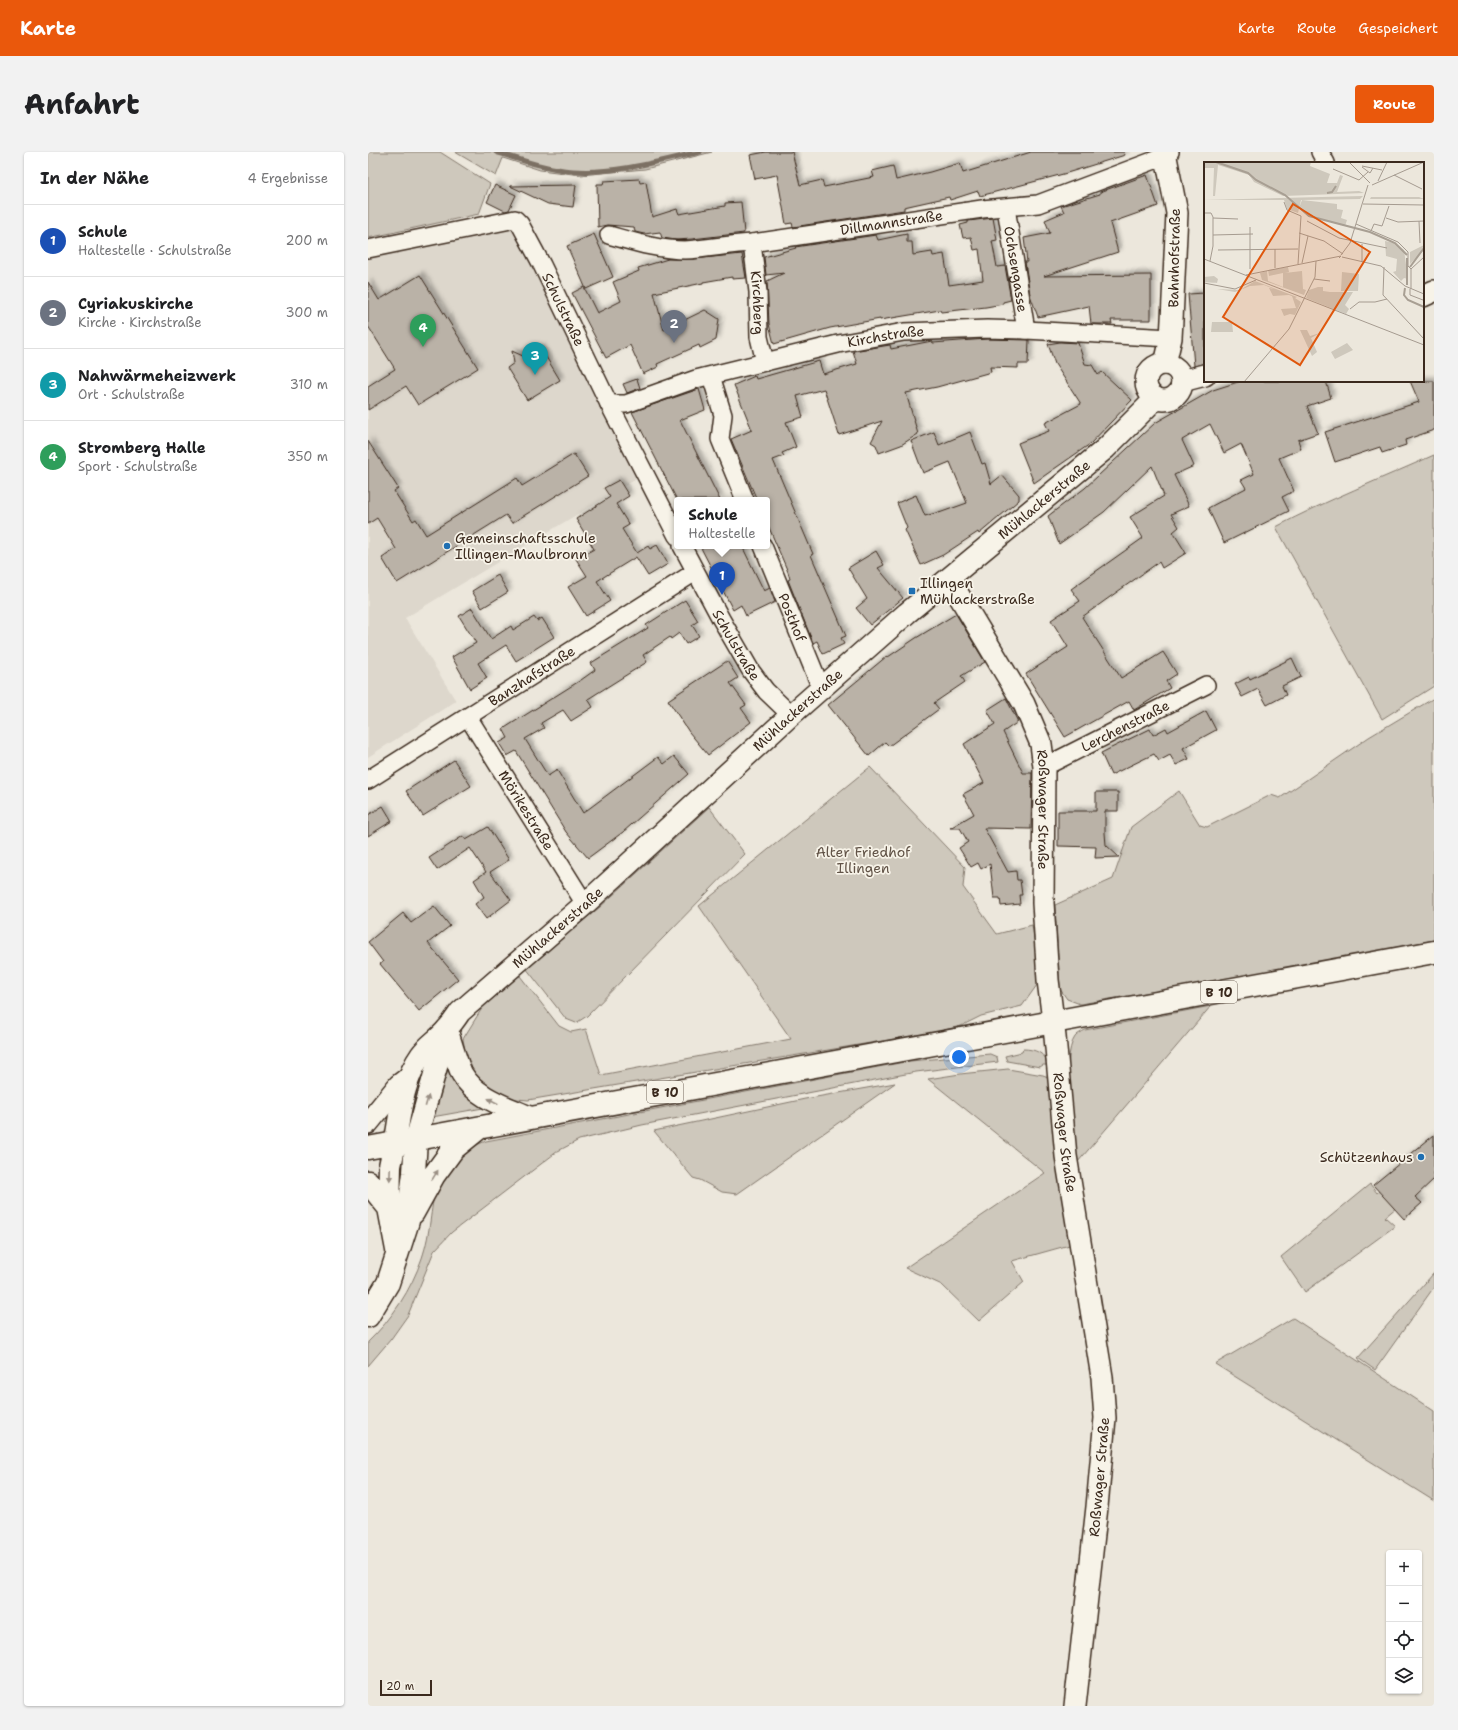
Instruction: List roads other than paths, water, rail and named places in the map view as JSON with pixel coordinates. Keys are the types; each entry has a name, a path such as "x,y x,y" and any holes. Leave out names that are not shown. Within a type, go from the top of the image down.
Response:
{"main road":[{"name":"B 10","path":"395,1143 529,1117 1434,952"},
{"path":"368,1316 388,1283 397,1250 408,1221 434,1175 453,1149 482,1126"},
{"path":"408,1221 414,1173 416,1139"},
{"path":"368,1148 395,1143 390,1166 389,1208 397,1250"},
{"path":"368,1182 389,1208"}],"street":[{"path":"1320,152 1325,162"},
{"name":"Dillmannstraße","path":"609,235 636,243 685,250 752,243 982,209 1038,204 1155,160 1167,153"},
{"name":"Bahnhofstraße","path":"1165,364 1171,338 1177,213 1167,153"},
{"name":"Ochsengasse","path":"1006,208 1026,330"},
{"name":"Schulstraße","path":"368,249 514,219 520,224 542,265 609,404 674,530"},
{"name":"Kirchberg","path":"752,243 758,292 759,337 765,362"},
{"path":"1424,296 1434,291"},
{"name":"Kirchstraße","path":"609,404 626,404 696,379 838,344 904,332 987,329 1171,338"},
{"path":"1165,364 1179,372 1182,381 1182,386 1179,393 1174,398 1167,400 1156,398 1149,392 1146,386 1146,378 1149,372 1154,367 1165,364"},
{"path":"1182,381 1204,375"},
{"path":"711,376 723,415 720,439 744,497"},
{"name":"Mühlackerstraße","path":"395,1143 404,1096 410,1076 420,1056 428,1046 447,1030 460,1012 585,904 790,715 907,613 950,579 1105,449 1156,398"},
{"name":"Schulstraße","path":"684,549 724,625 751,671 766,691 790,715"},
{"name":"Posthof","path":"765,549 821,688"},
{"name":"Banzhafstraße","path":"368,780 695,572"},
{"name":"Roßwager Straße","path":"950,579 1024,704 1033,723 1040,744 1044,767 1043,904 1048,980 1054,1022 1066,1156 1102,1377 1105,1418 1099,1492 1075,1706"},
{"name":"Lerchenstraße","path":"1044,767 1206,685"},
{"name":"Mörikestraße","path":"468,717 585,904"},
{"path":"447,1030 461,1072 470,1086 496,1102 529,1117"},
{"name":"Mühlackerstraße","path":"416,1139 447,1030"},
{"path":"368,1123 399,1085 410,1076"}],"waterway":[{"path":"496,152 534,164 573,171 605,171 621,169 700,152"}],"place":[{"name":"Cyriakuskirche","path":"674,343"},
{"name":"Stromberg Halle","path":"423,347"},
{"name":"Nahwärmeheizwerk","path":"535,375"},
{"name":"Gemeinschaftsschule Illingen-Maulbronn","path":"447,546"},
{"name":"Illingen Mühlackerstraße","path":"912,591"},
{"name":"Schule","path":"722,595"},
{"name":"Schützenhaus","path":"1421,1157"}],"park label":[{"name":"Alter Friedhof Illingen","path":"863,860"}]}
